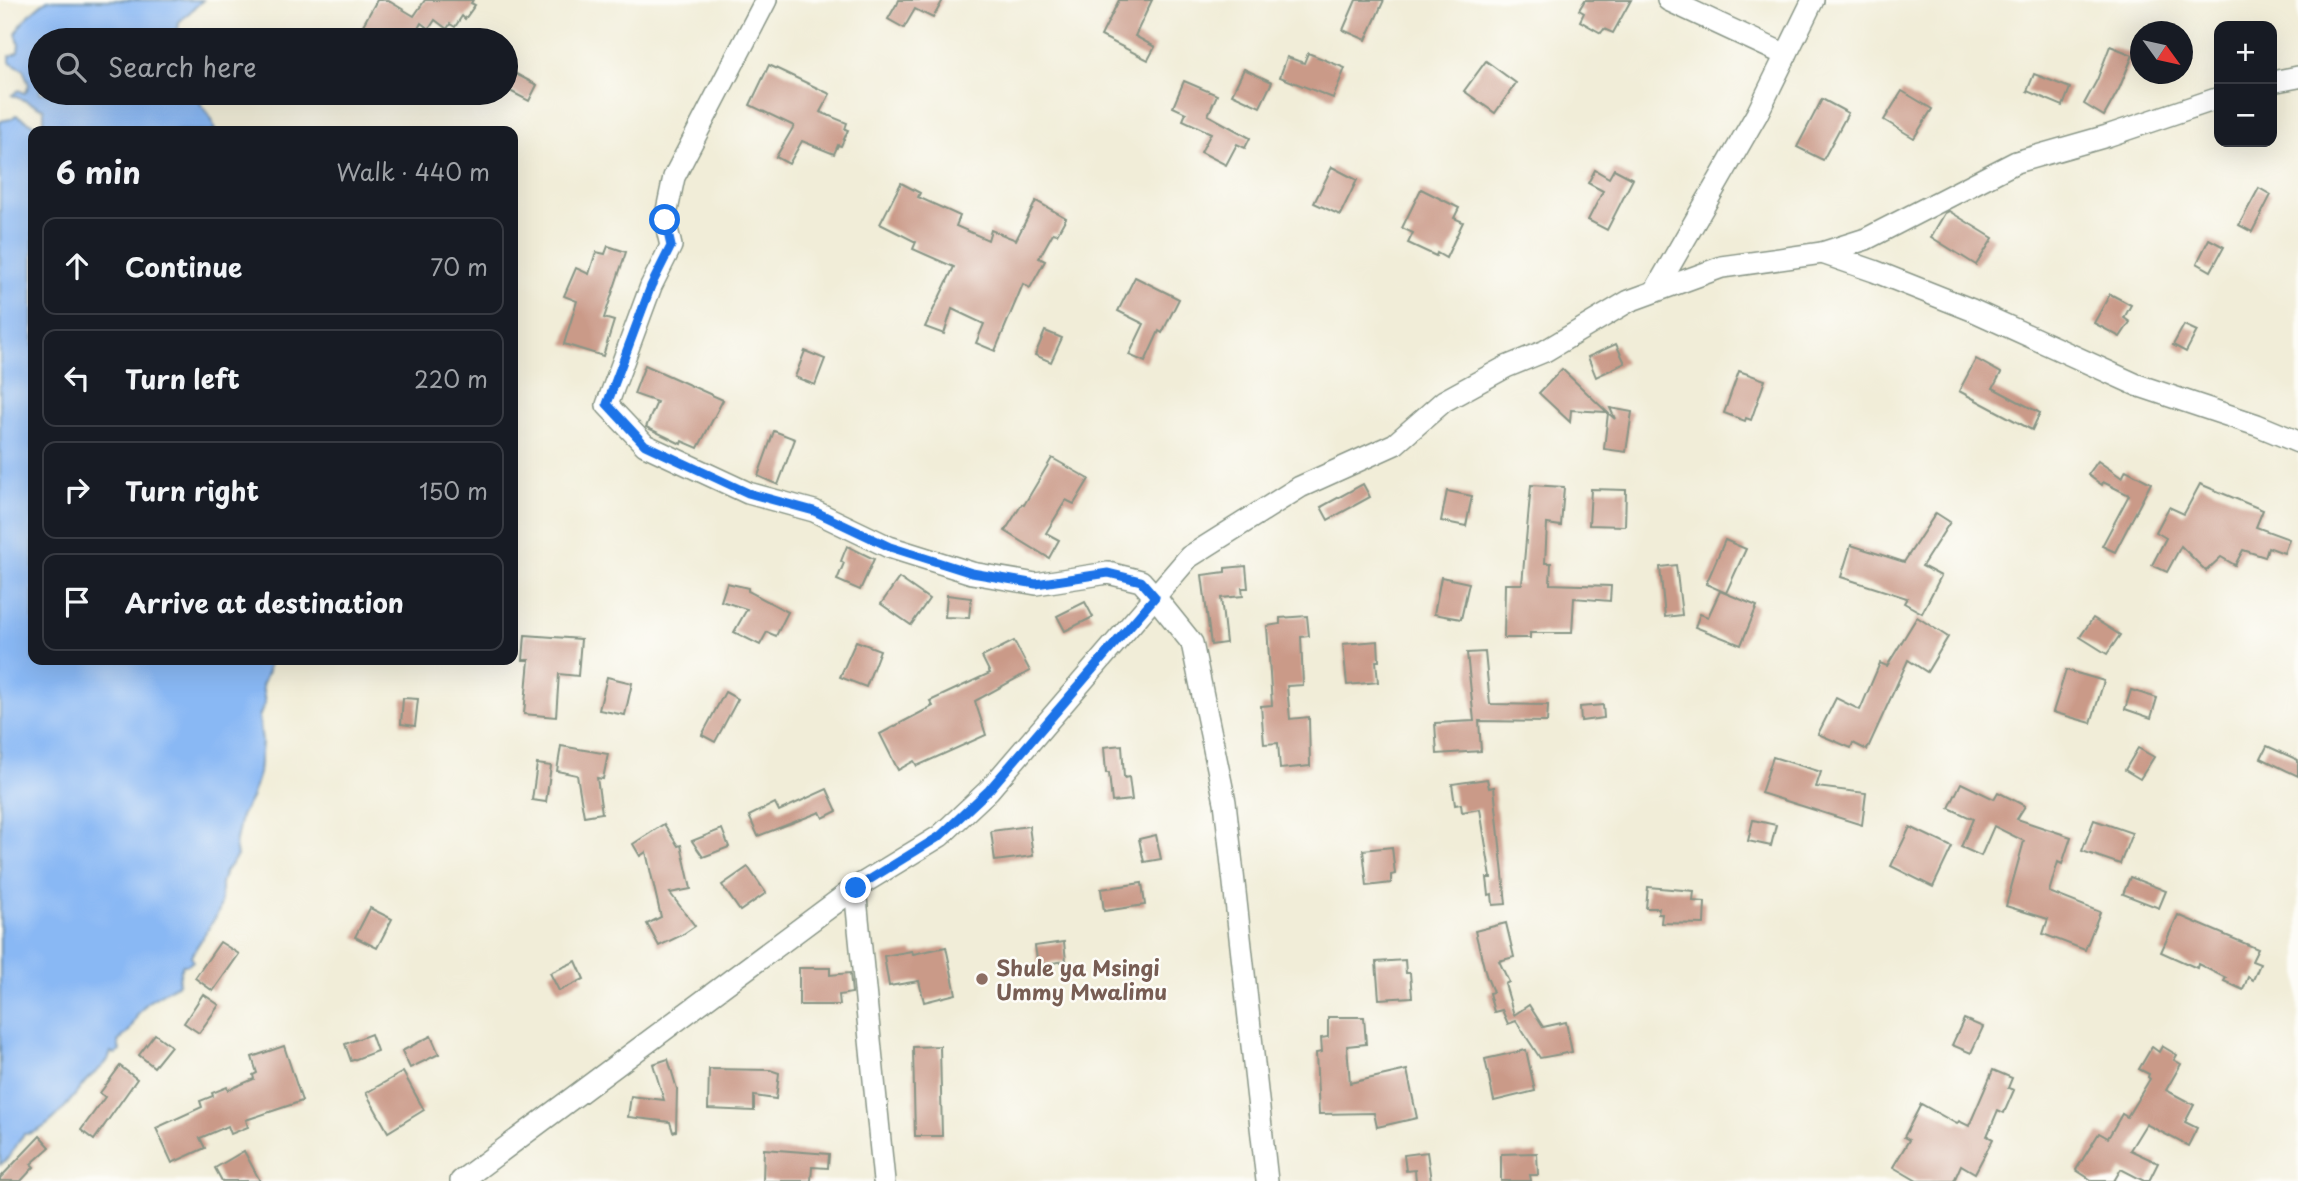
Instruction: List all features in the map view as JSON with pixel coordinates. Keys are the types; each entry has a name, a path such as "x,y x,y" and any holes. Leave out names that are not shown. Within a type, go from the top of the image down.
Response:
{"street":[{"path":"766,0 674,177 665,220 671,246 651,286 607,404 645,445 748,493 814,511 890,547 972,573 1036,584 1108,573 1141,581 1155,597 1192,643 1225,802 1267,1181"},
{"path":"1668,0 1786,55"},
{"path":"1655,291 1757,114 1813,0"},
{"path":"2277,81 2298,77"},
{"path":"461,1181 856,888 940,836 989,790 1189,557 1300,488 1395,444 1444,401 1506,367 1545,351 1629,301 1722,267 1822,253 1866,239 2016,162 2106,136 2214,100"},
{"path":"1822,253 1972,310 2137,385 2258,425 2298,442"},
{"path":"856,888 884,1181"}],"water":[{"path":"48,0 203,0 179,22 178,28 28,28 28,82 23,69 10,62 10,56 18,52 16,33 39,6"},
{"path":"28,87 28,102 12,95 19,90 26,92"},
{"path":"35,105 201,105 214,126 41,126 44,109"},
{"path":"16,115 36,126 28,126 28,665 269,665 262,685 265,703 259,717 262,742 259,773 251,798 241,816 235,845 237,856 225,872 221,883 218,913 191,956 193,961 182,965 178,984 148,1002 138,1014 130,1030 118,1042 120,1051 115,1054 111,1052 104,1065 50,1122 33,1133 24,1134 0,1165 0,121"}],"building":[{"path":"377,0 387,0 414,16 425,0 473,0 471,3 475,5 465,19 462,16 455,27 450,24 446,28 435,20 430,28 421,23 418,28 361,28"},
{"path":"899,0 943,0 933,18 915,9 904,28 888,19"},
{"path":"1119,0 1152,0 1135,36 1155,47 1148,60 1101,36"},
{"path":"1356,0 1384,0 1366,40 1343,30"},
{"path":"1585,0 1631,0 1613,33 1604,29 1601,33 1580,21 1584,13 1579,10"},
{"path":"2110,46 2130,54 2130,62 2119,89 2104,116 2084,104"},
{"path":"1308,53 1345,68 1333,98 1280,77 1287,57 1304,63"},
{"path":"1486,61 1516,83 1495,113 1464,91"},
{"path":"769,65 830,94 820,112 847,123 845,129 848,130 834,154 802,141 789,164 776,157 794,126 750,105"},
{"path":"1244,69 1272,82 1260,107 1232,94"},
{"path":"2034,74 2070,88 2063,106 2027,91"},
{"path":"518,75 537,85 529,101 518,95"},
{"path":"1184,81 1217,95 1208,115 1250,138 1245,148 1237,144 1226,165 1201,152 1211,133 1183,120 1186,113 1173,107"},
{"path":"1902,91 1932,109 1914,138 1884,120"},
{"path":"1822,99 1848,113 1823,160 1797,147"},
{"path":"1332,167 1357,180 1340,215 1314,203"},
{"path":"1614,169 1633,179 1607,230 1588,220 1603,191 1588,183 1595,170 1609,178"},
{"path":"901,183 920,193 918,197 960,216 956,226 988,240 991,230 1016,240 1036,201 1066,218 1057,234 1053,233 1039,258 1045,261 1030,288 1023,284 995,351 976,343 984,324 952,309 944,334 925,327 954,267 913,249 916,242 880,224"},
{"path":"2259,188 2271,195 2252,232 2239,225"},
{"path":"1421,189 1459,208 1454,218 1463,222 1446,258 1408,243 1413,233 1402,228"},
{"path":"1949,211 1993,238 1976,265 1931,237 1945,213"},
{"path":"2209,239 2224,247 2211,271 2197,263"},
{"path":"608,246 626,252 604,318 614,321 603,356 564,344 577,301 564,296 576,268 589,274 596,252 605,254"},
{"path":"1135,277 1179,299 1162,333 1159,331 1145,362 1129,355 1144,324 1118,311"},
{"path":"2110,294 2131,305 2124,318 2130,322 2120,337 2094,323"},
{"path":"2184,325 2197,331 2186,352 2173,345"},
{"path":"1045,331 1062,338 1051,362 1035,355"},
{"path":"1616,344 1625,363 1596,377 1588,357"},
{"path":"805,351 825,359 815,385 795,377"},
{"path":"1976,359 2001,373 1993,388 2040,413 2032,430 1959,391"},
{"path":"645,365 723,400 698,448 682,441 681,444 646,427 657,402 634,394"},
{"path":"1562,369 1607,412 1571,410 1570,422 1539,393"},
{"path":"1739,371 1765,380 1751,420 1746,418 1745,421 1724,413"},
{"path":"1610,408 1632,412 1626,452 1604,449 1608,413 1615,419"},
{"path":"774,431 795,439 778,485 758,476"},
{"path":"1052,458 1089,479 1074,504 1066,500 1046,533 1059,540 1049,558 1005,531"},
{"path":"2098,461 2122,478 2126,470 2151,483 2115,552 2102,546 2129,495 2103,482 2102,485 2088,475"},
{"path":"1363,484 1370,497 1328,520 1321,507"},
{"path":"2200,484 2263,510 2256,527 2289,539 2284,553 2268,547 2265,557 2243,550 2235,565 2221,557 2206,571 2181,546 2167,572 2152,565 2166,538 2156,532 2169,507 2184,514"},
{"path":"1531,485 1564,487 1561,526 1547,524 1545,563 1551,563 1550,584 1611,586 1610,601 1574,598 1572,633 1530,633 1530,638 1504,638 1505,584 1522,584"},
{"path":"1591,489 1626,490 1625,526 1589,525"},
{"path":"1447,491 1472,496 1466,526 1441,521"},
{"path":"1936,513 1950,522 1922,566 1941,576 1922,613 1904,603 1907,598 1841,577 1851,545 1904,562"},
{"path":"1725,540 1746,549 1726,593 1706,584"},
{"path":"847,546 874,559 860,590 837,580"},
{"path":"1676,565 1682,615 1665,617 1660,567"},
{"path":"1246,566 1248,588 1242,588 1243,596 1221,598 1226,643 1211,645 1202,575 1225,572 1225,568"},
{"path":"1441,577 1469,583 1461,619 1434,614"},
{"path":"899,578 929,599 911,625 881,604"},
{"path":"727,583 748,588 748,591 788,612 776,636 767,632 760,645 734,632 747,609 721,601"},
{"path":"1720,591 1757,606 1741,645 1695,627 1700,614 1708,617"},
{"path":"947,595 971,598 969,618 945,617"},
{"path":"1085,602 1093,617 1065,631 1057,616"},
{"path":"1307,616 1309,636 1301,637 1303,685 1287,686 1290,719 1309,717 1310,766 1280,769 1278,743 1264,744 1261,706 1272,705 1267,626 1280,624 1280,618"},
{"path":"1917,617 1948,637 1927,672 1908,660 1867,750 1853,743 1851,748 1818,734 1836,698 1860,710 1880,663 1887,666"},
{"path":"2093,618 2120,635 2107,654 2080,637"},
{"path":"525,635 581,639 578,676 559,674 556,717 524,714 529,660 523,660"},
{"path":"856,641 880,650 866,687 840,677"},
{"path":"1014,641 1030,671 975,701 986,735 917,766 914,761 898,770 880,734 933,706 930,701 990,673 982,657"},
{"path":"1378,641 1378,682 1347,685 1343,644"},
{"path":"1485,652 1490,704 1548,705 1547,722 1479,721 1481,751 1437,754 1435,723 1474,721 1467,653"},
{"path":"2066,670 2104,681 2091,723 2053,712"},
{"path":"607,677 632,683 625,715 599,710"},
{"path":"2131,690 2157,698 2151,718 2125,709"},
{"path":"725,692 738,699 715,742 702,735"},
{"path":"403,698 418,699 415,726 401,724"},
{"path":"1603,705 1604,718 1581,721 1580,707"},
{"path":"1122,745 1124,778 1129,777 1132,800 1112,802 1104,747"},
{"path":"561,746 608,754 603,779 597,778 602,813 584,816 577,775 557,771"},
{"path":"2267,746 2298,760 2298,776 2261,758"},
{"path":"2138,748 2154,757 2140,779 2125,770"},
{"path":"1773,757 1821,772 1816,787 1866,793 1862,825 1761,793"},
{"path":"537,764 551,766 546,802 532,800"},
{"path":"1487,779 1489,788 1494,787 1506,904 1493,905 1492,894 1489,895 1487,878 1491,878 1480,809 1462,812 1461,804 1455,805 1452,784"},
{"path":"1961,783 1994,799 1998,792 2025,806 2017,819 2071,837 2062,864 2058,862 2049,892 2100,912 2085,950 2043,934 2048,919 2006,906 2024,841 1994,826 1981,856 1961,847 1973,819 1949,808"},
{"path":"827,789 837,811 823,818 820,812 758,836 749,816 775,803 779,811"},
{"path":"1753,820 1776,825 1771,846 1748,841"},
{"path":"2094,820 2132,833 2120,864 2082,851"},
{"path":"664,824 678,846 681,845 691,889 670,893 695,926 659,946 647,924 661,917 646,852 640,856 633,844"},
{"path":"1029,826 1033,856 995,861 991,831"},
{"path":"1910,827 1952,847 1933,887 1891,866"},
{"path":"722,829 729,847 703,857 692,841"},
{"path":"1156,835 1161,859 1144,862 1139,839"},
{"path":"1392,847 1395,874 1391,875 1391,883 1367,886 1363,850"},
{"path":"748,867 766,893 740,911 722,885"},
{"path":"2130,877 2166,891 2159,908 2123,894"},
{"path":"1142,883 1145,905 1104,911 1101,889"},
{"path":"1648,887 1694,891 1693,901 1705,902 1704,924 1661,923 1662,914 1658,914 1659,908 1646,908"},
{"path":"370,908 392,919 377,948 355,937"},
{"path":"2178,915 2258,949 2252,961 2260,964 2253,980 2248,977 2243,990 2198,964 2197,968 2161,952"},
{"path":"1506,923 1514,957 1499,961 1509,982 1505,984 1514,1015 1529,1005 1543,1027 1566,1022 1572,1052 1540,1058 1516,1021 1508,1024 1502,1010 1494,1012 1489,993 1493,992 1475,931"},
{"path":"220,942 239,954 213,991 195,978"},
{"path":"1064,942 1066,961 1038,965 1035,946"},
{"path":"946,947 956,994 924,1002 919,981 889,986 884,956 912,951 913,954"},
{"path":"1405,960 1406,973 1410,973 1412,997 1379,999 1376,962"},
{"path":"576,961 584,979 559,991 550,973"},
{"path":"799,968 830,968 830,975 850,973 852,993 839,995 840,1005 799,1005"},
{"path":"203,994 219,1005 199,1033 184,1023"},
{"path":"1328,1017 1364,1017 1366,1044 1347,1046 1350,1083 1407,1070 1417,1118 1377,1127 1374,1113 1319,1114 1316,1053 1322,1052 1321,1038 1328,1037"},
{"path":"1964,1019 1983,1027 1971,1053 1952,1045"},
{"path":"155,1034 171,1046 154,1067 139,1055"},
{"path":"371,1034 377,1051 351,1061 345,1044"},
{"path":"431,1036 439,1054 410,1068 402,1051"},
{"path":"284,1046 302,1101 246,1120 248,1127 231,1134 228,1126 200,1138 205,1148 172,1163 156,1128 202,1107 200,1101 213,1096 212,1093 227,1087 228,1090 254,1079 253,1075 257,1073 252,1057"},
{"path":"940,1046 942,1136 915,1136 913,1047"},
{"path":"2162,1046 2177,1055 2174,1060 2181,1064 2166,1090 2194,1105 2185,1122 2197,1128 2188,1146 2146,1124 2130,1150 2158,1163 2149,1181 2121,1169 2114,1181 2093,1181 2076,1170 2099,1133 2108,1138 2122,1114 2127,1117 2150,1079 2149,1074 2139,1069 2152,1047 2159,1052"},
{"path":"1526,1050 1535,1091 1494,1101 1485,1059"},
{"path":"668,1059 677,1089 676,1131 673,1132 670,1122 628,1117 631,1096 664,1100 653,1064"},
{"path":"120,1066 137,1079 94,1140 81,1130 105,1097 100,1093"},
{"path":"709,1069 770,1070 779,1073 776,1099 754,1096 754,1111 708,1109"},
{"path":"1993,1070 2012,1078 2008,1088 2014,1090 2004,1113 1998,1110 1987,1136 1993,1139 1975,1173 1961,1165 1954,1181 1917,1181 1893,1167 1909,1140 1904,1137 1921,1104 1957,1124 1959,1121 1969,1126"},
{"path":"403,1072 424,1110 388,1132 366,1093"},
{"path":"40,1136 50,1147 31,1164 34,1167 21,1181 0,1181 0,1178"},
{"path":"764,1149 829,1154 828,1168 812,1167 811,1181 763,1181"},
{"path":"244,1151 260,1181 222,1181 215,1168"},
{"path":"1427,1152 1431,1181 1416,1181 1415,1170 1406,1171 1404,1155"},
{"path":"1537,1153 1538,1175 1530,1175 1531,1181 1501,1181 1501,1154"}],"place":[{"name":"Shule ya Msingi Ummy Mwalimu","path":"982,979"}],"route":[{"path":"665,220 671,246 651,286 607,404 645,445 748,493 814,511 890,547 972,573 1036,584 1108,573 1141,581 1155,597 989,790 940,836 856,888"}]}
